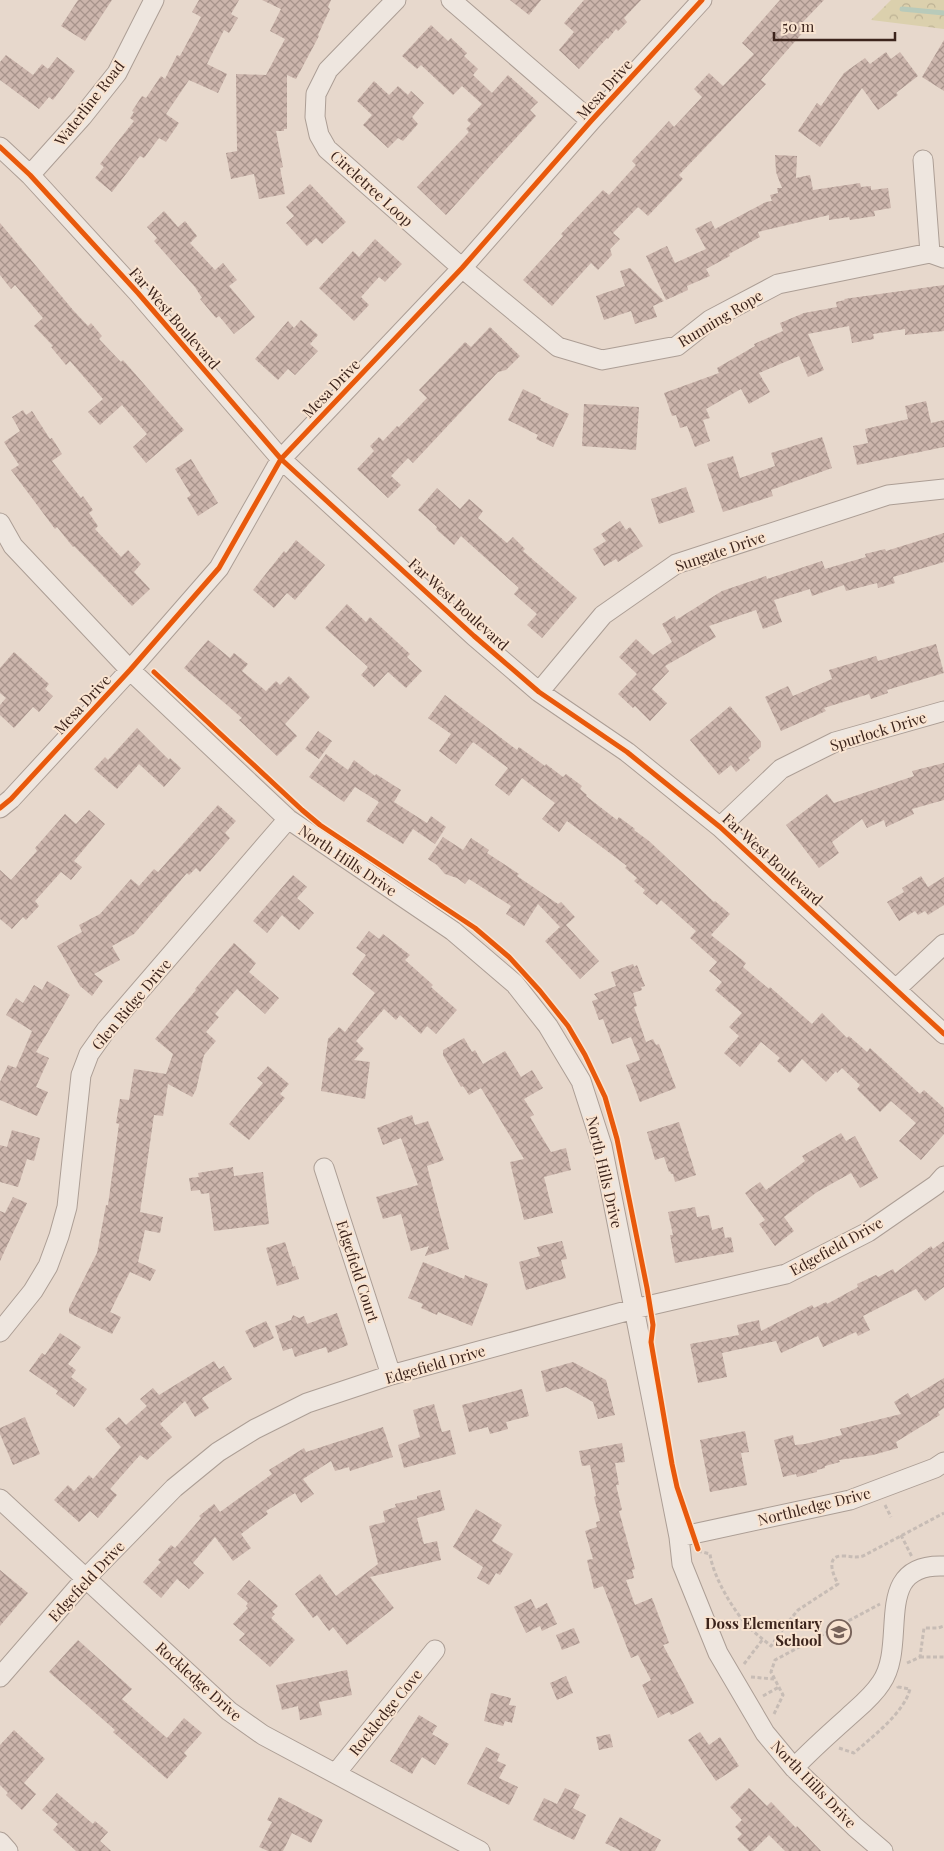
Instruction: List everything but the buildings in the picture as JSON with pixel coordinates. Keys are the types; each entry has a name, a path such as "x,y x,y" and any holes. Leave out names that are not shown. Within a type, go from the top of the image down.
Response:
{"street":[{"name":"Waterline Road","path":"30,175 82,117 117,73 154,0"},
{"name":"Circletree Loop","path":"396,0 328,70 316,94 315,117 319,135 327,150 462,268"},
{"path":"451,0 591,121"},
{"name":"Mesa Drive","path":"0,808 11,799 130,670 219,568 281,459 462,268 591,121 702,0"},
{"name":"Far West Boulevard","path":"0,147 30,175 138,293 281,459 474,636 540,692 627,752 720,827 944,1034"},
{"path":"923,160 937,256"},
{"name":"Running Rope","path":"462,268 558,347 602,360 677,346 710,320 778,284 937,256"},
{"name":"Sungate Drive","path":"540,692 603,615 676,564 888,495 944,489"},
{"name":"North Hills Drive","path":"0,523 13,546 130,670 288,819 453,931 515,984 548,1026 581,1081 602,1146 634,1309 692,1543 682,1564 718,1653 765,1733 794,1768 855,1827 883,1851"},
{"name":"Spurlock Drive","path":"720,827 781,769 796,761 835,742 944,711"},
{"name":"Glen Ridge Drive","path":"0,1332 33,1291 48,1266 59,1236 67,1207 81,1075 89,1054 106,1030 288,819"},
{"path":"896,989 944,944"},
{"name":"Edgefield Court","path":"324,1168 391,1375"},
{"name":"Edgefield Drive","path":"0,1677 86,1578 174,1488 218,1452 256,1429 307,1403 391,1375 634,1309 786,1274 868,1232 936,1184 944,1176"},
{"name":"Northledge Drive","path":"692,1543 850,1500 935,1468 944,1462"},
{"name":"Rockledge Drive","path":"0,1499 229,1711 263,1735 480,1851"},
{"path":"794,1768 866,1701 882,1682 891,1656 894,1615 900,1585 908,1574 930,1565 944,1566"},
{"name":"Rockledge Cove","path":"336,1773 435,1650"},
{"path":"0,1842 8,1851"}],"path":[{"path":"885,1505 891,1517"},
{"path":"692,1543 710,1554 711,1566 737,1612 751,1629 771,1646 798,1610 838,1584 831,1570 832,1563 836,1557 856,1558 863,1556 944,1513"},
{"path":"901,1535 912,1557 906,1561"},
{"path":"774,1714 783,1695 771,1672 774,1660 884,1603"},
{"path":"744,1664 763,1639"},
{"path":"920,1657 944,1657"},
{"path":"750,1677 774,1679"},
{"path":"763,1696 779,1687"}],"green space":[{"path":"891,0 944,0 944,29 871,20"}],"waterway":[{"path":"902,9 944,13"}],"cycle path":[{"path":"0,808 11,799 130,670 219,568 281,459 462,268 591,121 702,0"},
{"path":"0,147 30,175 138,293 281,459 474,636 539,692 627,752 720,827 944,1034"},
{"path":"154,672 320,825 475,928 509,957 568,1026 585,1055 605,1097 617,1139 647,1288 653,1325 651,1342 672,1464 677,1487 698,1549"}],"place":[{"name":"Doss Elementary School","path":"839,1632"}]}
